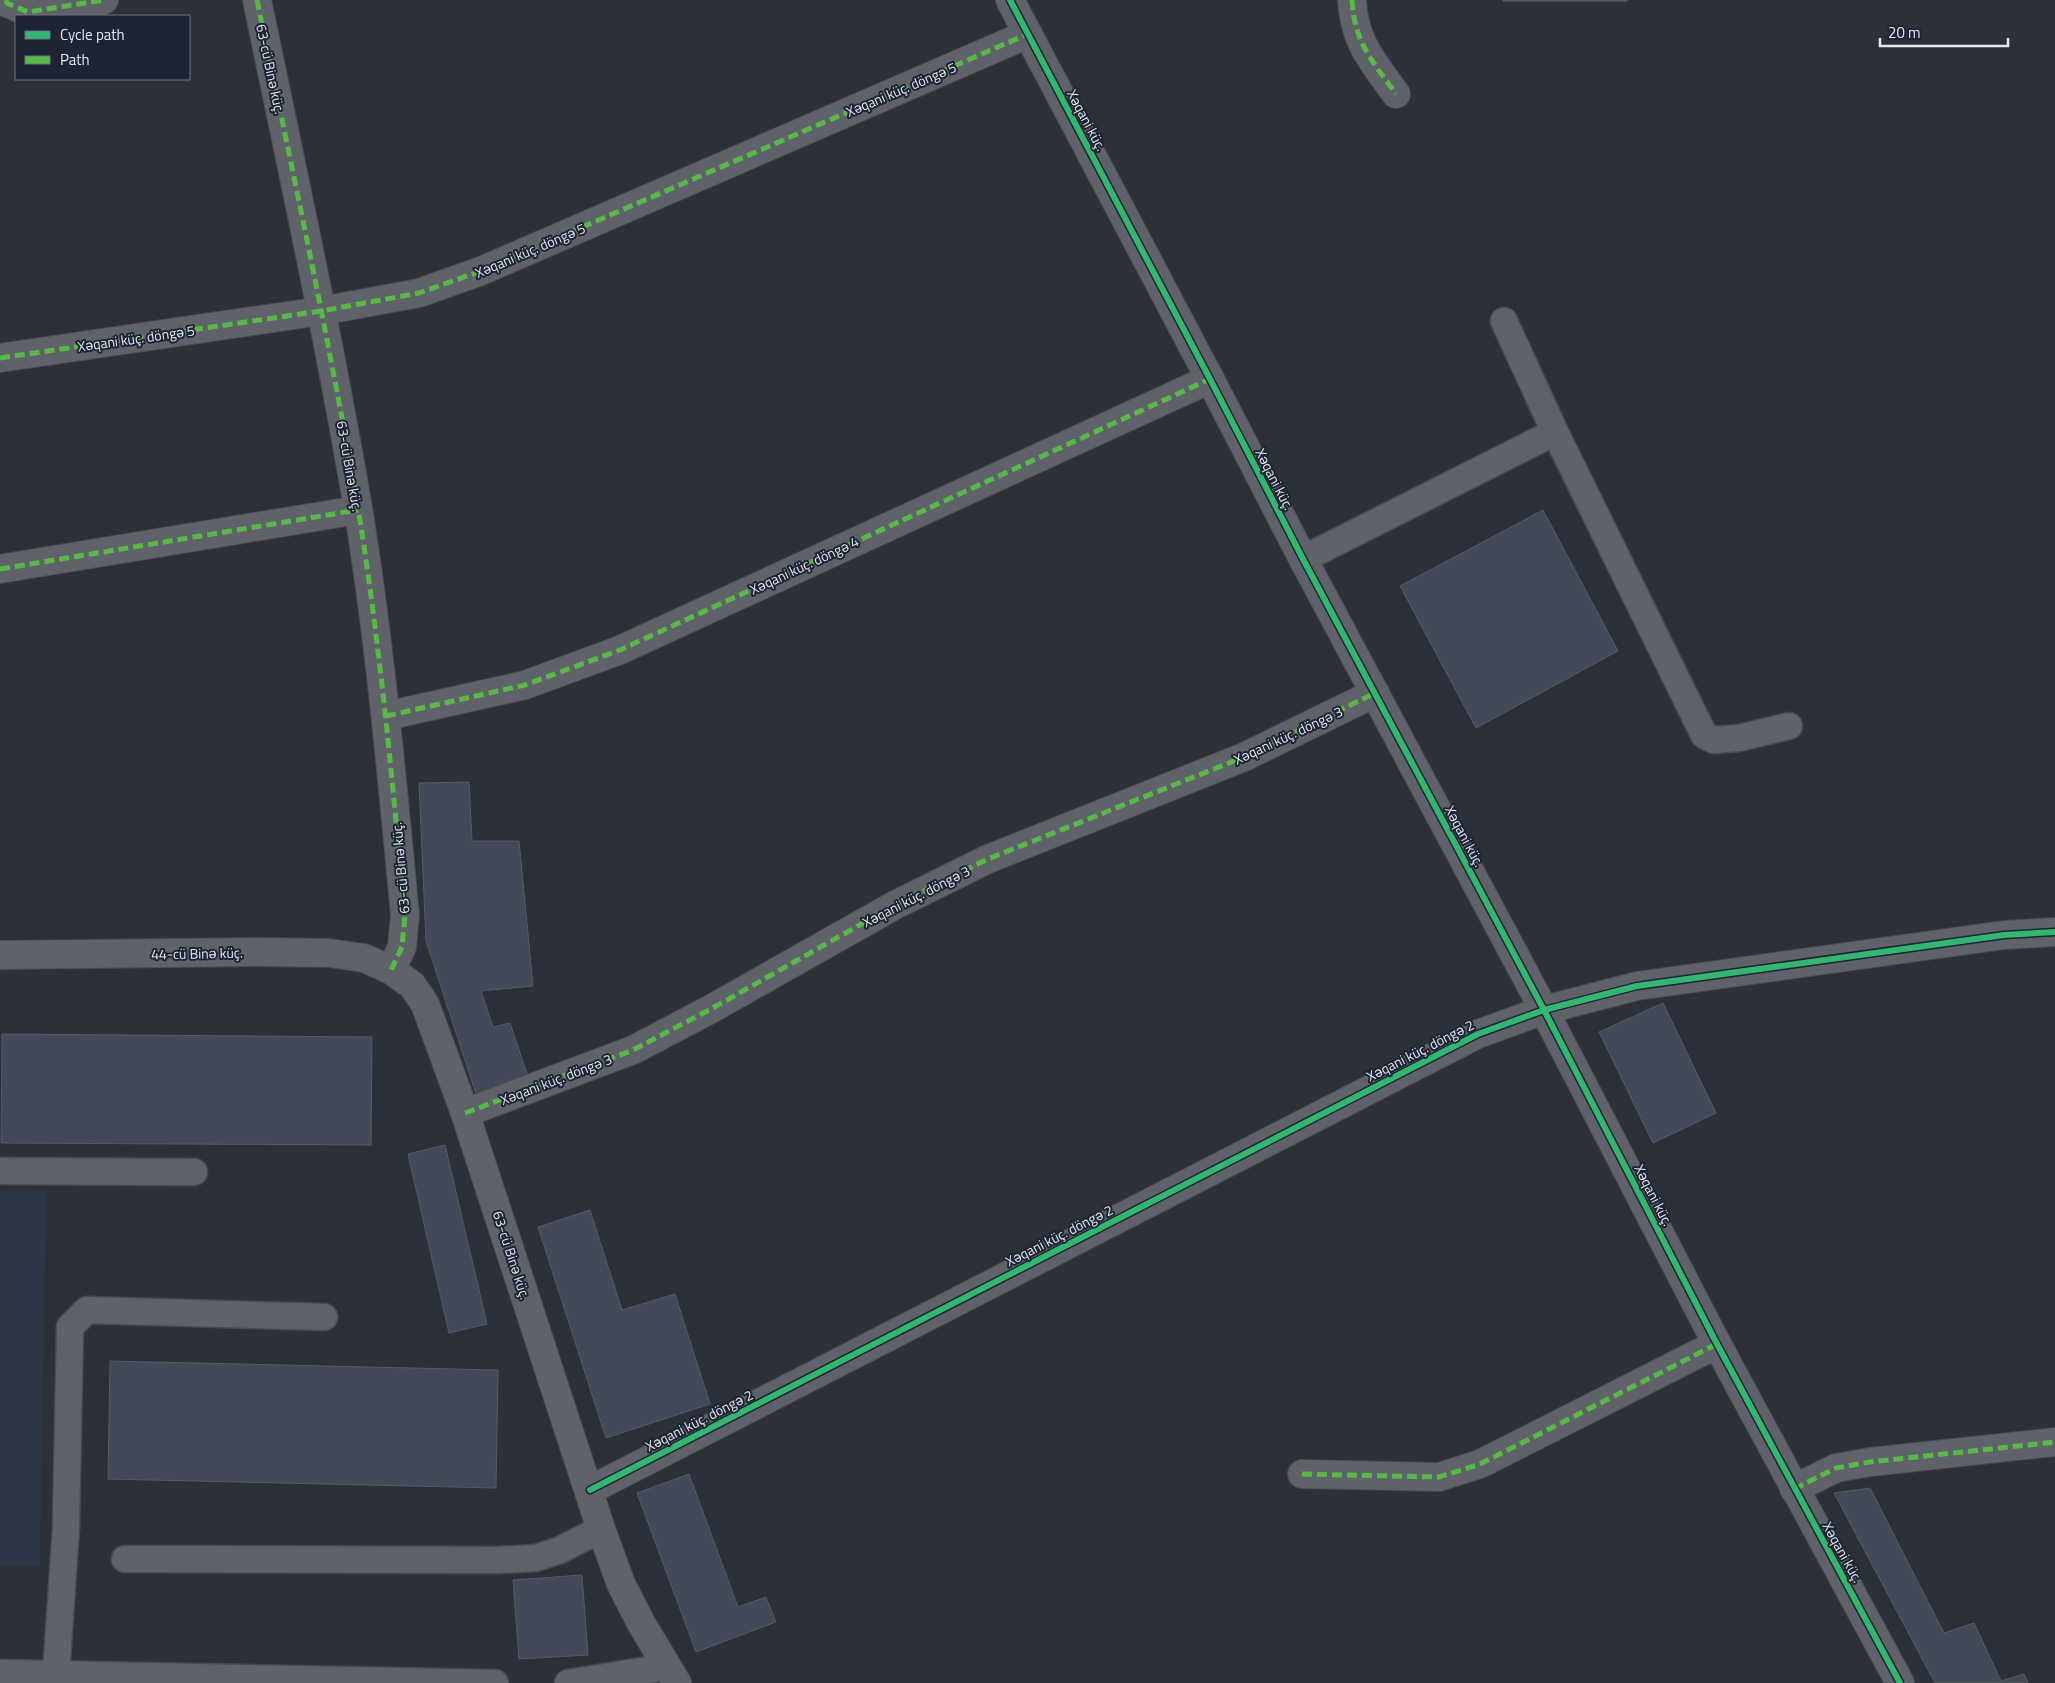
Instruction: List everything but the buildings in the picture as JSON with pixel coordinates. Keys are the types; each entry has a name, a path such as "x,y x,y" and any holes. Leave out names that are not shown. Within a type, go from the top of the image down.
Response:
{"street":[{"path":"6,0 7,3 28,12 104,0"},
{"name":"63-cü Binə küç.","path":"257,0 321,311 358,510 386,716 405,916 402,947 391,970 412,985 425,1004 465,1113 590,1490 601,1529 621,1584 672,1675"},
{"name":"Xəqani küç.","path":"1010,0 1210,379 1302,559 1544,1010 1717,1344 1900,1683"},
{"path":"1352,0 1352,16 1363,49 1396,94"},
{"name":"Xəqani küç. döngə 5","path":"0,358 321,311 419,293 482,271 1028,34"},
{"name":"Xəqani küç. döngə 4","path":"386,716 525,686 620,650 1210,379"},
{"path":"0,569 358,510"},
{"name":"Xəqani küç. döngə 3","path":"465,1113 633,1050 895,905 988,859 1244,757 1375,693"},
{"name":"Xəqani küç. döngə 2","path":"590,1490 1478,1034 1544,1010 1637,986 2004,935 2055,932"},
{"name":"44-cü Binə küç.","path":"0,955 262,952 329,954 364,958 391,970"},
{"path":"1302,1474 1439,1477 1472,1466 1717,1344"},
{"path":"1794,1489 1836,1468 1870,1462 2055,1442"}],"lane":[{"path":"1504,321 1555,432 1704,735 1714,740 1739,738 1789,726"},
{"path":"1302,559 1555,432"},
{"path":"0,1170 194,1172"},
{"path":"56,1674 66,1528 70,1327 87,1310 324,1316"},
{"path":"125,1559 497,1560 536,1558 560,1550 601,1529"},
{"path":"0,1673 495,1683"},
{"path":"568,1683 672,1675"}],"shaded area":[{"path":"0,1192 46,1192 40,1566 0,1566"}],"marked path":[{"path":"6,0 7,3 28,12 104,0"},
{"path":"257,0 335,381 358,508 373,609 405,915 402,947 391,970"},
{"path":"1352,0 1356,28 1366,51 1396,94"},
{"path":"0,358 321,311 419,293 481,271 1028,34"},
{"path":"386,716 525,685 620,650 1210,379"},
{"path":"0,569 358,510"},
{"path":"465,1113 633,1050 711,1009 895,905 988,859 1244,757 1375,693"},
{"path":"1302,1474 1439,1477 1480,1464 1717,1344"},
{"path":"1794,1489 1836,1468 1870,1462 2055,1442"}],"cycle path":[{"path":"1010,0 1303,559 1544,1010 1717,1344 1900,1683"},
{"path":"590,1490 1478,1034 1544,1010 1637,986 2004,935 2055,932"}]}
